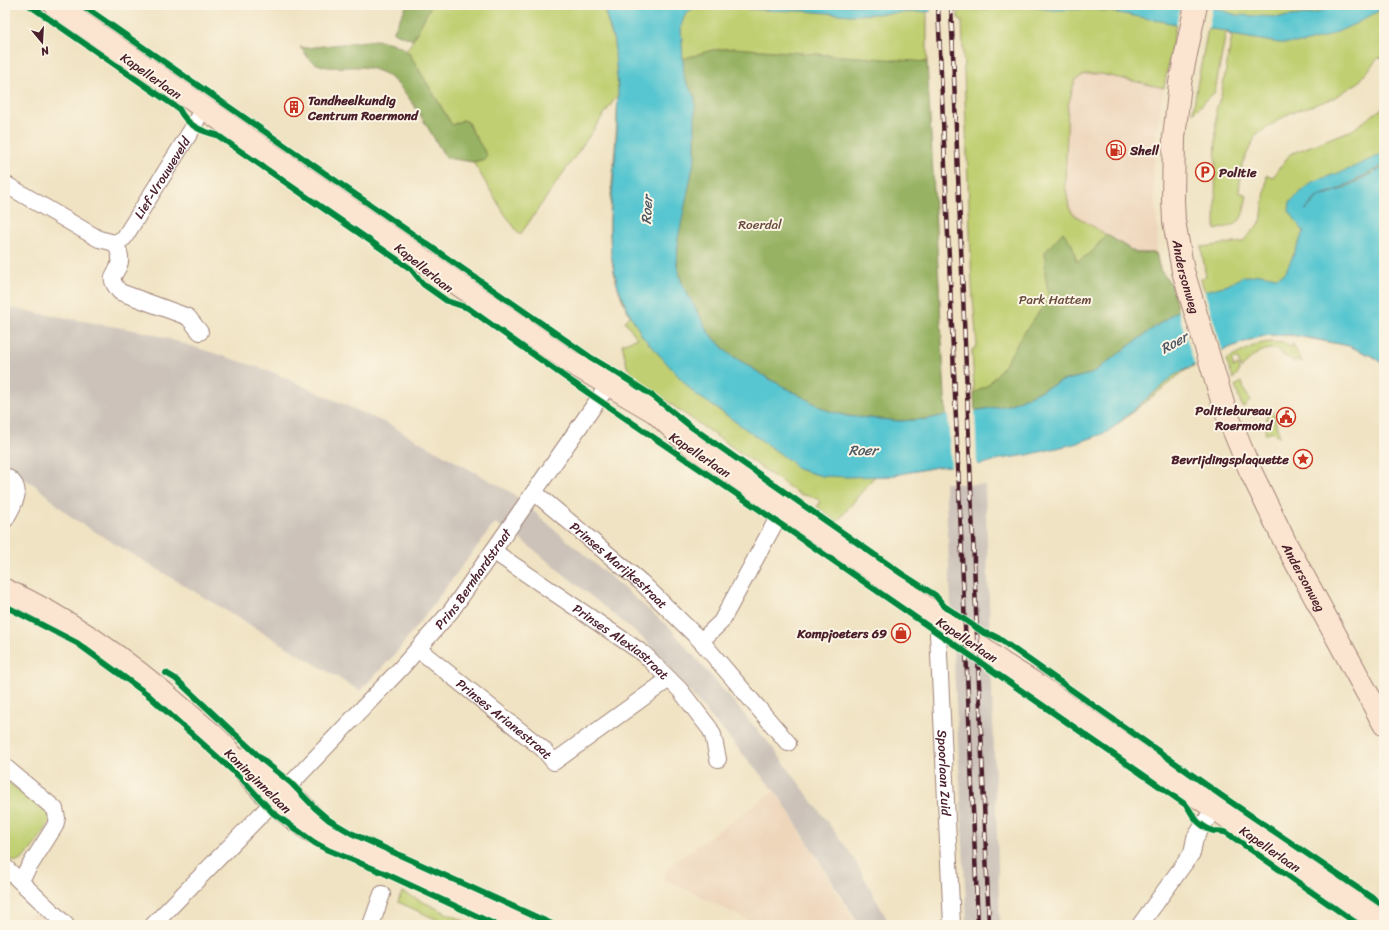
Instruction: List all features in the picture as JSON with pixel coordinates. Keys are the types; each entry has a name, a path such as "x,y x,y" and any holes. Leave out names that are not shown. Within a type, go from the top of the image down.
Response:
{"street":[{"name":"Kapellerlaan","path":"55,5 202,108 572,362 655,412 697,449 882,576 1002,663 1039,686 1384,924"},
{"name":"Andersonweg","path":"1196,5 1180,83 1174,138 1173,200 1178,242 1187,286 1212,371 1235,435 1253,476 1287,546 1384,724"},
{"name":"Lief-Vrouweveld","path":"115,243 124,238 194,126 202,108"},
{"path":"5,184 99,239 115,243 120,251 120,263 113,275 114,286 120,292 188,317 200,332"},
{"name":"Prins Bernhardstraat","path":"153,925 402,667 451,611 608,384"},
{"path":"5,476 12,480 17,488 16,501 5,520"},
{"name":"Prinses Marijkestraat","path":"534,492 641,582 701,641 788,743"},
{"path":"701,641 721,622 784,509"},
{"name":"Prinses Alexiastraat","path":"493,551 644,654 680,690 710,729 718,759"},
{"name":"Koninginnelaan","path":"5,590 75,628 121,659 162,691 225,746 243,754 279,796 289,816 316,834 329,835 527,925"},
{"name":"Spoorlaan Zuid","path":"945,623 938,634 952,925"},
{"name":"Prinses Arianestraat","path":"418,649 543,749 554,762 669,679"},
{"path":"5,767 55,809 57,818 55,826 20,881"},
{"path":"1140,925 1192,853 1195,838 1214,808"},
{"path":"5,867 66,925"},
{"path":"371,925 382,894"}],"shaded area":[{"path":"1085,74 1101,74 1164,88 1156,130 1154,161 1154,197 1158,230 1156,253 1136,253 1079,219 1073,214 1069,207 1065,184 1068,106 1075,80"},
{"path":"5,307 150,333 270,371 390,425 512,493 670,628 773,748 852,855 890,925 859,925 779,796 644,639 524,542 495,523 396,653 360,691 72,518 35,485 5,468"},
{"path":"945,483 985,485 1000,925 967,925"},
{"path":"774,791 779,796 856,925 758,925 663,878 669,866"},
{"path":"35,911 51,925 21,925"}],"green space":[{"path":"407,5 431,5 413,40 393,32"},
{"name":"Roerdal","path":"431,5 603,5 615,50 616,47 604,5 1384,5 1384,59 1379,57 1359,82 1332,99 1290,113 1256,135 1242,164 1239,192 1247,195 1244,211 1240,220 1231,226 1215,230 1216,109 1221,96 1232,36 1226,32 1215,92 1193,113 1208,28 1176,24 1164,88 1101,74 1085,74 1075,80 1068,106 1065,183 1069,207 1073,214 1136,253 1156,253 1160,270 1171,284 1177,309 1204,291 1201,278 1206,277 1201,247 1242,242 1261,222 1267,175 1273,177 1290,154 1352,130 1384,107 1384,364 1374,357 1349,346 1291,335 1269,335 1252,339 1218,352 1183,372 1109,431 962,462 889,476 875,476 837,522 817,507 820,502 816,498 799,494 632,377 627,366 622,344 637,338 625,321 630,316 619,292 613,267 610,242 611,190 618,97 617,96 520,235 504,213 473,162 485,159 480,145 468,122 463,120 452,125 409,53 406,51","holes":["961,9 958,10 958,18 962,20 972,287 977,346 972,350 975,411 918,424 905,61 927,62 927,10"]},
{"path":"376,40 402,47 409,53 452,125 463,120 468,122 470,128 487,155 485,159 473,162 446,158 410,100 394,80 385,74 366,68 323,66 310,60 300,47 306,48"},
{"path":"733,48 927,62 946,415 928,419 900,421 847,416 826,410 766,377 728,353 709,333 682,284 677,266 678,239 695,98 684,78 683,59 712,50"},
{"name":"Park Hattem","path":"1063,232 1072,244 1077,262 1092,252 1106,234 1136,253 1156,253 1160,270 1171,284 1178,310 1091,374 1062,381 1009,405 975,411 974,393 988,385 1006,363 1021,337 1049,298 1045,273 1045,252"},
{"path":"1270,342 1285,343 1290,347 1293,346 1293,344 1302,362 1296,360 1295,362 1283,355 1284,354 1280,351 1269,349 1258,353 1241,369 1238,359 1232,360 1233,367 1238,365 1239,372 1233,379 1226,360 1257,344"},
{"path":"1242,382 1245,392 1251,400 1244,407 1242,406 1235,386"},
{"path":"1268,408 1272,411 1280,437 1271,431 1267,435 1265,434"},
{"path":"5,780 49,814 51,820 32,849 19,861 12,860 5,856"},
{"path":"402,892 472,925 449,925 398,902"}],"water":[{"name":"Roer","path":"603,5 1208,5 1236,15 1280,17 1320,12 1333,5 1384,5 1384,8 1357,23 1328,36 1304,43 1279,43 1232,35 1226,31 1176,24 1095,9 1053,10 1030,7 851,15 805,11 707,6 695,7 684,17 681,26 684,78 695,98 695,157 678,239 677,266 682,284 709,333 728,353 766,377 826,410 847,416 900,421 928,419 946,415 951,418 973,411 1009,405 1062,381 1091,374 1204,291 1228,285 1242,277 1260,274 1277,277 1285,273 1304,232 1289,211 1290,202 1312,182 1347,170 1384,153 1384,165 1339,189 1318,196 1305,210 1318,197 1340,190 1384,167 1384,364 1374,357 1349,346 1291,335 1269,335 1252,339 1218,352 1173,376 1109,431 1074,444 1027,455 1000,459 983,464 937,467 889,476 822,476 797,469 790,461 694,393 642,336 628,310 617,284 611,254 610,221 617,132 618,89 614,42"}],"pier":[{"path":"931,5 958,5 958,12 931,12"},
{"path":"1180,5 1213,5 1208,30 1176,26"},
{"path":"1204,289 1223,352 1195,366 1177,308"},
{"path":"975,409 977,466 951,468 948,414 951,416"}],"railway":[{"path":"938,5 978,925"},
{"path":"951,5 989,925"}],"cycle path":[{"path":"29,5 179,109 182,115 190,123 205,132 217,135 411,269 423,284 447,301 468,308 565,377 1152,781 1186,805 1196,820 1203,826 1214,831 1222,831 1227,833 1359,925"},
{"path":"82,5 590,357 653,396 690,426 902,574 935,595 944,606 984,633 998,638 1222,796 1384,906"},
{"path":"5,606 77,643 147,694 242,779 273,813 315,843 496,925"},
{"path":"166,673 176,679 265,762 291,783 329,820 351,833 554,925"}],"place":[{"name":"Tandheelkundig Centrum Roermond","path":"294,107"},
{"name":"Shell","path":"1116,150"},
{"name":"Politie","path":"1205,172"},
{"name":"Politiebureau Roermond","path":"1286,417"},
{"name":"Bevrijdingsplaquette","path":"1303,459"},
{"name":"Kompjoeters 69","path":"901,633"}]}
